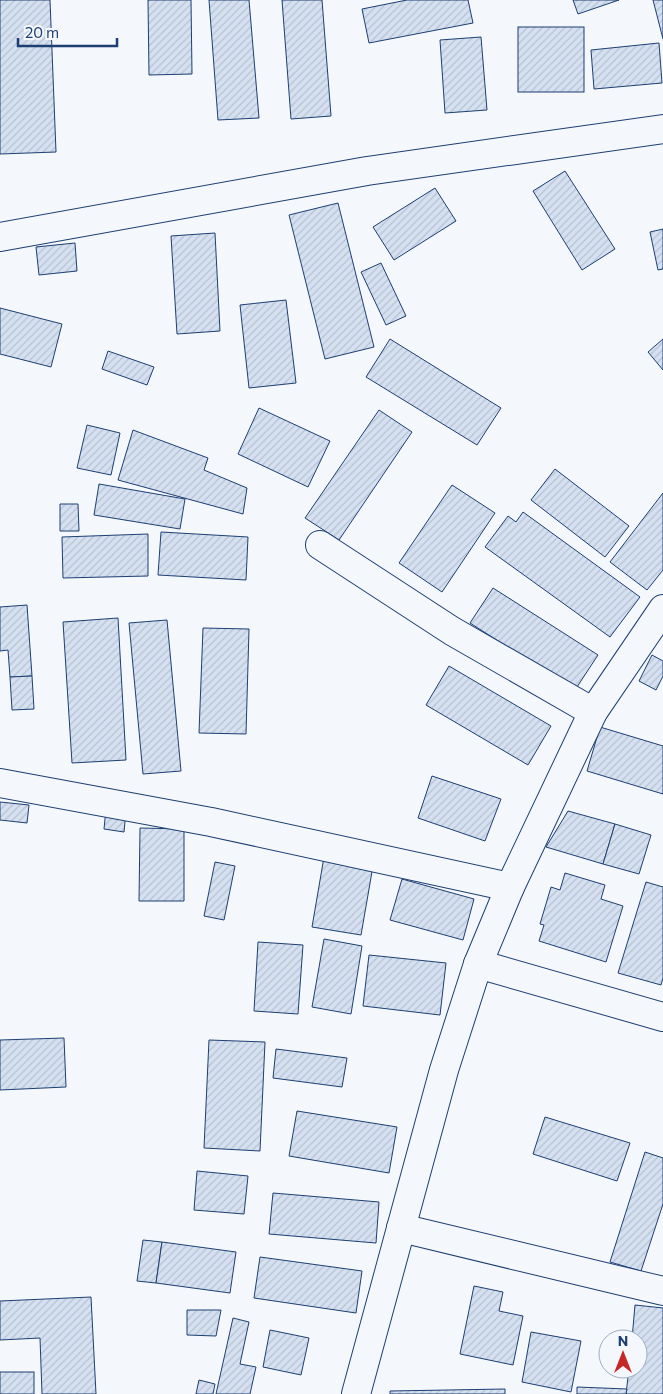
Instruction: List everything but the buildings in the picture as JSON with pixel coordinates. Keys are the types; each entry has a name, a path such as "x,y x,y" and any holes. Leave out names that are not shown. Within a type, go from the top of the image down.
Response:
{"street":[{"path":"0,237 367,171 663,129"},
{"path":"320,545 452,630 593,712"},
{"path":"356,1394 444,1070 478,964 510,887 593,712 663,608"},
{"path":"0,783 211,822 510,887"},
{"path":"478,964 663,1017"},
{"path":"400,1228 663,1292"}]}
